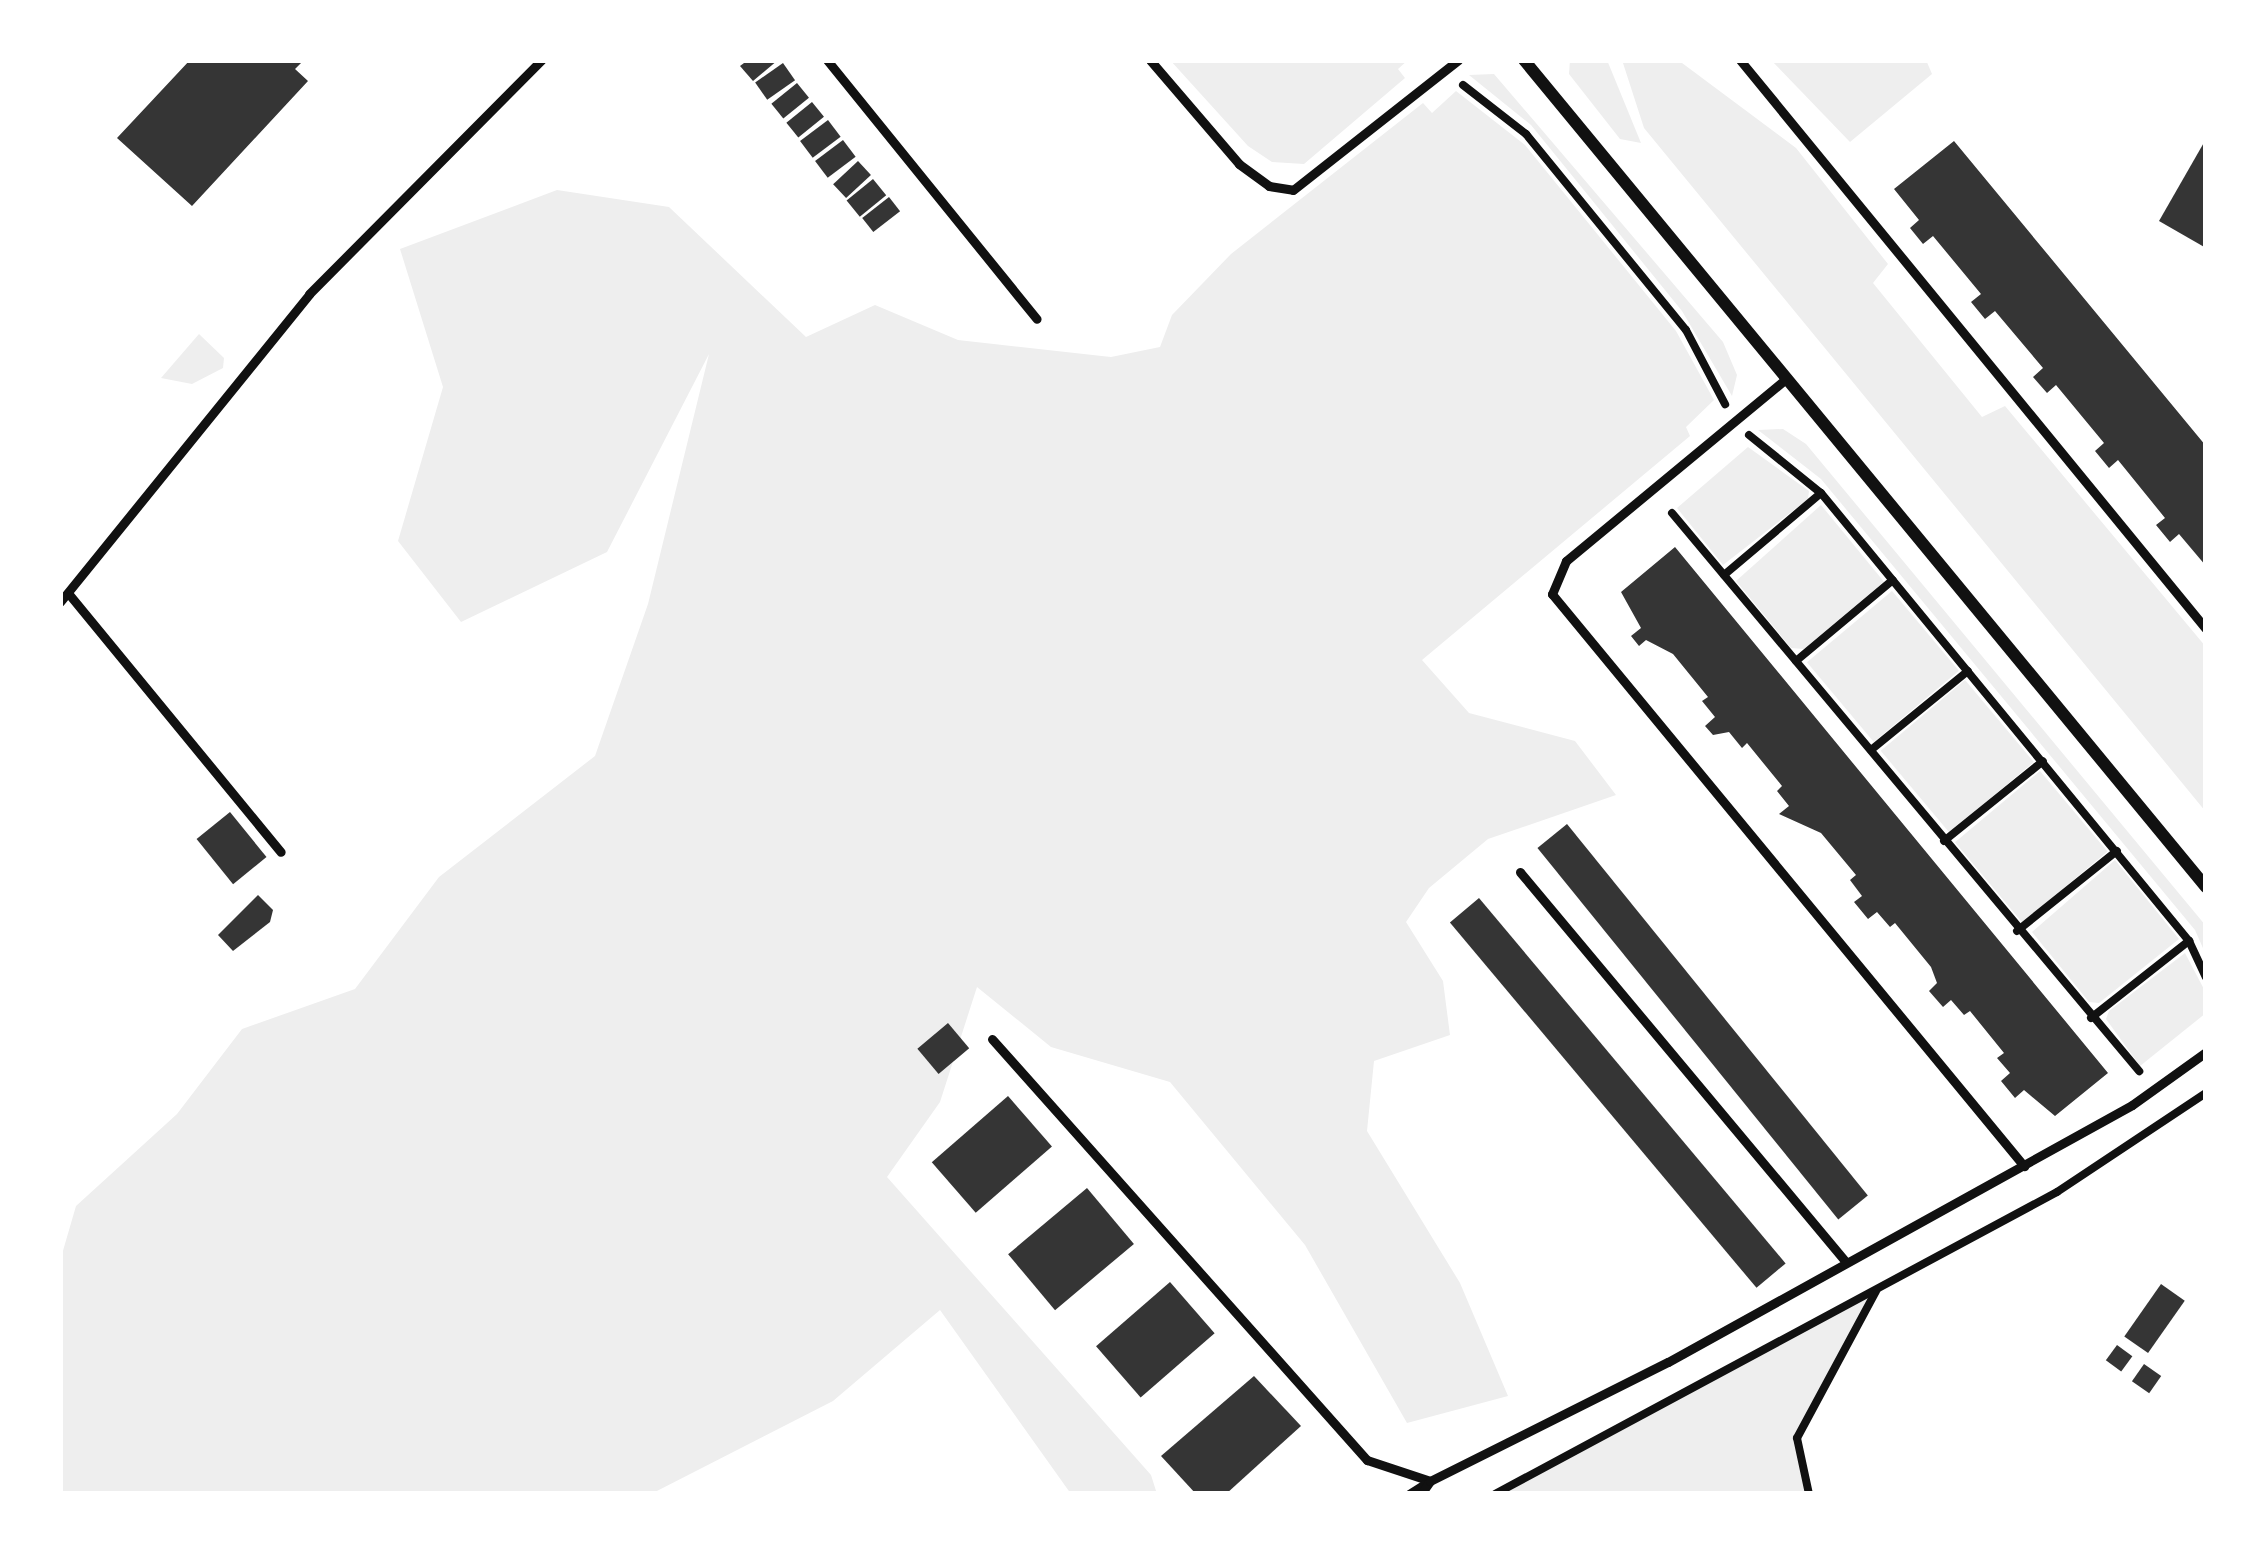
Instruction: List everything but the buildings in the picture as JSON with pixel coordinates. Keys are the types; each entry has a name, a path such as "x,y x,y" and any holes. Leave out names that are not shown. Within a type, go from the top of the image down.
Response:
{"street":[{"path":"1524,60 2206,886"}],"lane":[{"path":"281,852 64,597 309,294 541,60"},
{"path":"827,60 1037,319"},
{"path":"1150,60 1239,164 1269,186 1293,190 1453,63"},
{"path":"1740,60 2206,629"},
{"path":"1787,378 1566,561 1552,595 2024,1166"},
{"path":"1520,872 1846,1262"},
{"path":"992,1039 1367,1460 1430,1481"},
{"path":"1408,1494 2024,1166 2132,1105 2206,1052"},
{"path":"1421,1494 1430,1481"}],"path":[{"path":"1453,63 1481,103 1526,134 1686,329 1736,418 1821,493 2043,761 2189,940 2206,977"},
{"path":"1724,575 1821,493"},
{"path":"1672,513 2134,1071"},
{"path":"1796,661 1893,580"},
{"path":"1871,750 1968,670"},
{"path":"1944,841 2043,761"},
{"path":"2017,931 2117,851"},
{"path":"2091,1018 2189,940"},
{"path":"1495,1494 2057,1192 2206,1093"},
{"path":"1809,1494 1797,1438 1876,1289"}],"shaded area":[{"path":"1170,60 1408,60 1398,69 1405,78 1304,164 1272,162 1248,146"},
{"path":"1570,60 1607,60 1641,143 1620,139 1569,74"},
{"path":"1622,60 1678,60 1796,148 1888,264 1873,283 1982,417 2005,406 2206,647 2206,812 1644,128"},
{"path":"1771,60 1926,60 1932,74 1850,142"},
{"path":"1494,74 1723,342 1737,375 1732,396 1682,311 1531,125 1469,75"},
{"path":"1456,91 1525,145 1676,331 1714,400 1686,427 1690,436 1422,660 1469,713 1575,741 1616,795 1488,839 1429,888 1406,922 1443,981 1450,1035 1374,1061 1367,1131 1460,1283 1508,1396 1407,1423 1305,1245 1170,1082 1051,1047 977,987 940,1102 887,1177 1151,1475 1157,1494 1071,1494 940,1310 833,1401 651,1494 60,1494 60,1261 76,1206 177,1114 242,1029 355,989 439,877 595,756 648,604 709,354 607,552 461,622 398,541 443,387 400,249 557,190 669,207 806,337 875,305 958,340 1111,357 1160,347 1172,315 1231,254 1423,103 1432,113"},
{"path":"199,334 224,358 223,368 192,384 161,378"},
{"path":"1783,429 1806,444 2206,926 2206,955 2195,930 1821,479 1758,430"},
{"path":"1748,447 1809,491 1808,499 1723,565 1677,508"},
{"path":"1821,505 1885,583 1804,649 1791,648 1736,581"},
{"path":"1892,591 1959,671 1874,742 1807,662"},
{"path":"1965,680 2034,762 1950,833 1881,751"},
{"path":"2040,771 2107,851 2022,923 1955,842"},
{"path":"2115,860 2179,939 2099,1003 2089,1002 2032,932"},
{"path":"2185,953 2206,993 2206,1013 2140,1066 2106,1019 2109,1011"},
{"path":"1876,1289 1797,1438 1809,1494 1498,1494"}]}
